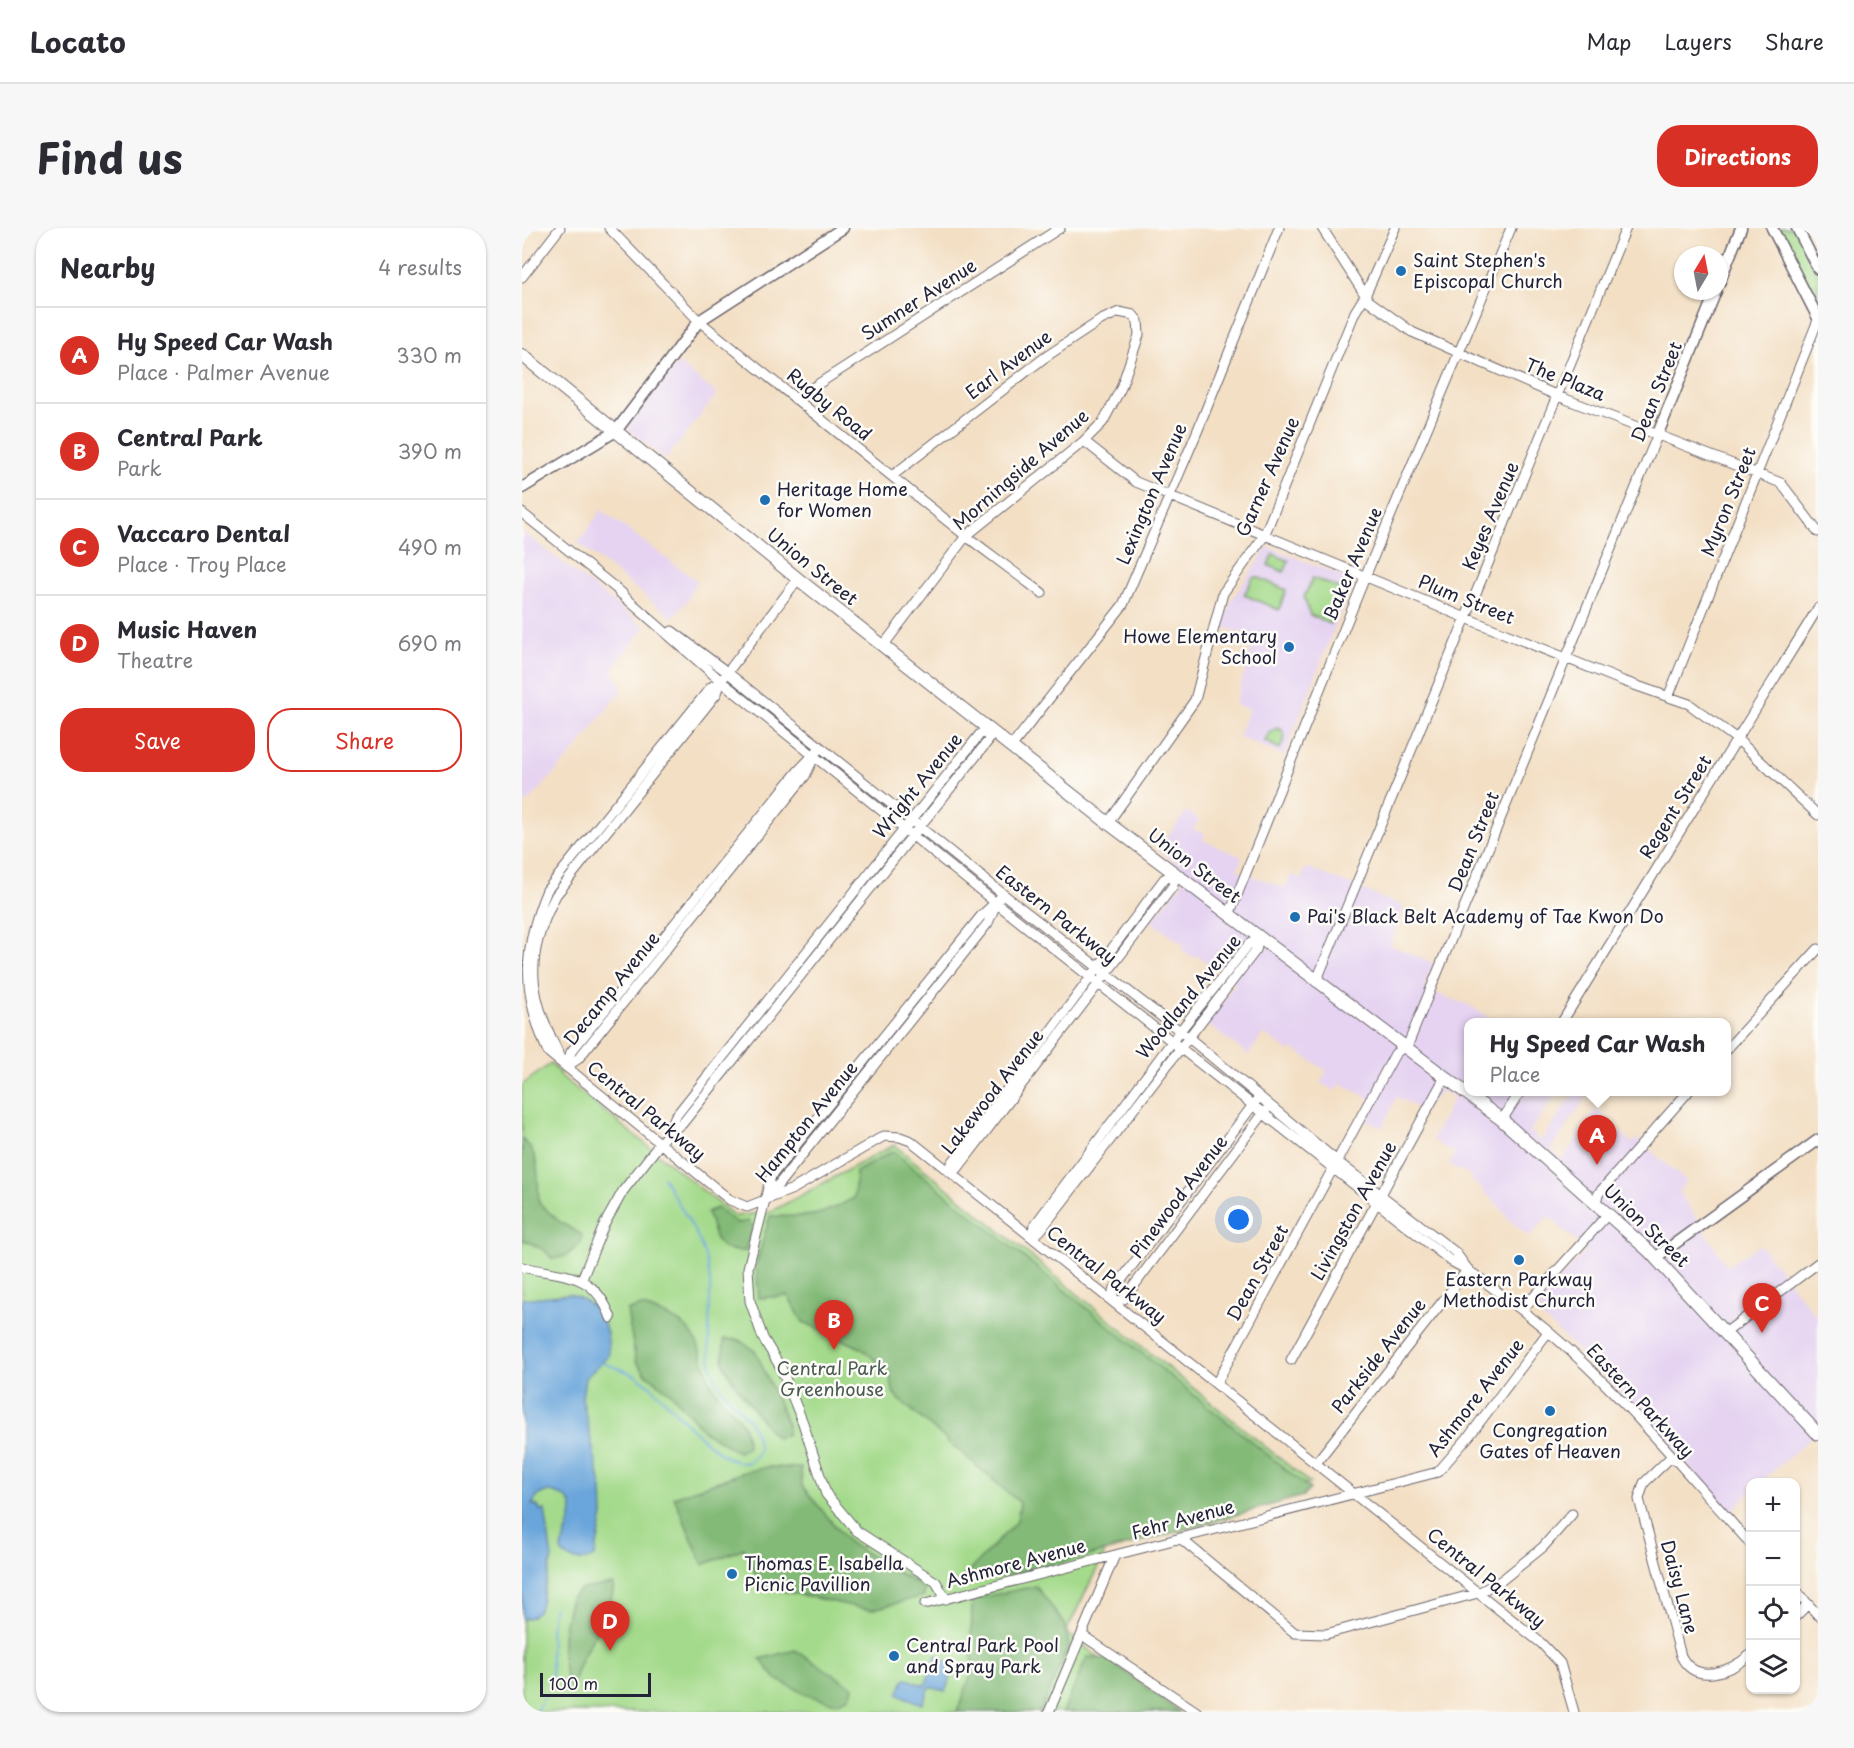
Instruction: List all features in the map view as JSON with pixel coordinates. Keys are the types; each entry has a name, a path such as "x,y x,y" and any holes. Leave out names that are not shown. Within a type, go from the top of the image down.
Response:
{"main road":[{"name":"Union Street","path":"522,355 798,579 1108,823 1402,1047 1464,1091"},
{"name":"Union Street","path":"1470,1096 1502,1120 1596,1201 1655,1258 1818,1434"}],"street":[{"path":"522,277 560,228"},
{"path":"522,488 616,431 699,321 843,228"},
{"name":"Sumner Avenue","path":"795,399 1060,228"},
{"name":"Lexington Avenue","path":"1011,747 1123,604 1197,432 1279,228"},
{"name":"The Plaza","path":"1323,228 1365,296 1412,332 1558,396 1781,483 1818,532"},
{"name":"Garner Avenue","path":"1108,823 1192,706 1223,593 1264,536 1355,312 1365,296 1395,228"},
{"name":"Baker Avenue","path":"1229,915 1365,577 1511,228"},
{"name":"Keyes Avenue","path":"1317,982 1626,228"},
{"path":"1728,260 1741,228"},
{"path":"1772,228 1818,319"},
{"path":"1797,228 1818,269"},
{"name":"Rugby Road","path":"615,230 699,321 966,536 1042,592"},
{"name":"Dean Street","path":"1217,1382 1395,1054 1409,1042 1712,300"},
{"name":"Earl Avenue","path":"892,476 1044,358 1101,320 1119,312 1133,315 1140,328 1138,338"},
{"name":"Myron Street","path":"1669,695 1818,319"},
{"name":"Morningside Avenue","path":"883,645 966,536 1084,441 1112,409 1138,338"},
{"name":"Plum Street","path":"1084,441 1136,482 1168,496 1623,681 1669,695 1689,704 1738,740 1818,815"},
{"name":"Eastern Parkway","path":"522,513 618,591 721,681 909,824 996,903 1102,979 1181,1048 1253,1105 1266,1109 1379,1199 1451,1262 1468,1269 1522,1310 1598,1375 1746,1539"},
{"name":"Central Parkway","path":"798,579 727,672 717,693 556,895 540,926 531,962 532,984 549,1035 566,1067 730,1200 747,1207 794,1189 884,1136 900,1137 911,1141 1217,1382 1541,1643 1560,1663 1574,1712"},
{"name":"Eastern Parkway","path":"618,591 727,672 817,752"},
{"name":"Regent Street","path":"1565,1018 1818,608"},
{"name":"Wright Avenue","path":"669,1132 675,1117 980,734 990,730"},
{"name":"Wright Avenue","path":"582,1279 615,1203 660,1142 669,1132 682,1125 988,741 990,730"},
{"name":"Decamp Avenue","path":"566,1067 571,1052 790,780 817,752"},
{"name":"Eastern Parkway","path":"917,831 1003,894 1093,972"},
{"name":"Lakewood Avenue","path":"950,1172 952,1163 1093,972 1164,879 1174,874"},
{"name":"Lakewood Avenue","path":"950,1172 958,1168 1173,886 1174,874"},
{"name":"Hampton Avenue","path":"764,1201 988,923 996,903 1003,894"},
{"path":"1134,920 1142,926"},
{"name":"Woodland Avenue","path":"1031,1236 1034,1226 1180,1031 1249,944 1259,939"},
{"name":"Woodland Avenue","path":"1031,1236 1040,1231 1189,1038 1256,950 1259,939"},
{"path":"1731,1045 1818,949"},
{"name":"Eastern Parkway","path":"1102,979 1189,1038 1259,1096 1266,1109"},
{"name":"Livingston Avenue","path":"1291,1360 1445,1077"},
{"name":"Pinewood Avenue","path":"1259,1096 1113,1291 1113,1302 1124,1299 1266,1109"},
{"path":"1502,1120 1517,1096"},
{"path":"1596,1201 1599,1193 1684,1096"},
{"path":"1655,1258 1818,1140"},
{"path":"764,1201 748,1268 750,1301 763,1338 781,1368 803,1423 826,1494 857,1531 936,1582 946,1599"},
{"path":"1522,1310 1608,1214"},
{"path":"1725,1333 1818,1263"},
{"path":"522,1267 582,1279 604,1301 611,1318"},
{"name":"Parkside Avenue","path":"1316,1463 1468,1269"},
{"name":"Ashmore Avenue","path":"1353,1492 1438,1472 1470,1435 1548,1332"},
{"name":"Daisy Lane","path":"1671,1457 1644,1483 1639,1499 1681,1656 1696,1672 1711,1674 1730,1669 1746,1658"},
{"name":"Fehr Avenue","path":"1049,1712 1115,1555 1353,1492"},
{"path":"1180,1538 1295,1633 1326,1634 1478,1593 1502,1580 1544,1547 1572,1514"},
{"name":"Ashmore Avenue","path":"925,1604 1115,1555"},
{"path":"1800,1596 1818,1615"},
{"path":"1800,1612 1808,1605"},
{"path":"1082,1635 1197,1712"}],"shaded area":[{"path":"678,363 717,394 666,459 626,428"},
{"path":"601,510 697,581 689,598 673,618 578,543"},
{"path":"522,531 645,627 614,667 613,674 623,688 577,748 530,800 522,803"},
{"name":"Howe Elementary School","path":"1268,547 1353,580 1284,756 1238,737 1249,709 1235,705 1255,636 1223,627 1231,601"},
{"path":"1186,811 1199,820 1193,829 1205,834 1203,840 1242,857 1237,870 1285,888 1291,875 1301,879 1306,867 1404,907 1390,945 1433,963 1423,989 1469,1005 1489,1018 1464,1018 1464,1096 1555,1096 1530,1131 1541,1141 1572,1096 1587,1096 1551,1149 1562,1160 1596,1109 1632,1143 1637,1139 1686,1181 1679,1191 1727,1266 1760,1245 1818,1318 1818,1431 1765,1478 1746,1478 1746,1496 1730,1512 1595,1366 1541,1316 1540,1302 1586,1250 1549,1216 1529,1237 1506,1217 1507,1215 1472,1180 1473,1177 1449,1165 1455,1153 1432,1140 1454,1097 1442,1090 1423,1110 1397,1097 1382,1128 1367,1120 1377,1102 1341,1084 1335,1091 1321,1083 1327,1071 1293,1049 1290,1052 1263,1033 1249,1055 1206,1024 1236,983 1211,963 1210,965 1197,955 1194,958 1181,949 1184,945 1151,922 1189,874 1158,850"}],"green space":[{"path":"1777,228 1795,228 1818,275 1818,302 1810,293"},
{"path":"1273,554 1289,561 1284,572 1268,565"},
{"path":"1257,577 1286,590 1279,610 1244,595 1253,578"},
{"path":"1313,578 1339,588 1343,596 1330,624 1310,615 1304,597"},
{"path":"1277,728 1282,730 1285,737 1280,749 1265,741 1269,733"},
{"name":"Central Park Greenhouse","path":"551,1063 562,1077 735,1216 770,1212 894,1145 1310,1483 1118,1526 1066,1632 1168,1712 522,1712 522,1085"},
{"path":"522,1139 533,1152 536,1160 539,1203 560,1222 582,1235 580,1244 566,1256 553,1259 544,1250 522,1239"},
{"path":"893,1151 1310,1489 1303,1496 1131,1544 1045,1566 957,1584 1017,1521 1020,1503 894,1395 889,1372 861,1348 803,1322 788,1296 759,1298 756,1265 770,1216 814,1215 854,1198 856,1172"},
{"path":"717,1208 737,1223 749,1221 753,1227 745,1251 727,1249 718,1242 707,1212"},
{"path":"641,1306 678,1321 693,1335 712,1385 744,1428 747,1448 738,1452 705,1432 673,1395 646,1374 636,1361 627,1311"},
{"path":"724,1339 739,1340 756,1352 788,1425 787,1435 777,1438 732,1379 724,1364"},
{"path":"768,1467 801,1468 802,1486 849,1543 924,1588 924,1596 870,1610 761,1586 744,1548 703,1565 674,1497 744,1472"},
{"path":"614,1584 606,1613 580,1663 572,1693 564,1670 562,1646 571,1598 582,1589"},
{"path":"1036,1586 1064,1623 1069,1646 1040,1712 957,1712 974,1667 971,1651 972,1599"},
{"path":"795,1650 853,1687 850,1697 836,1703 807,1695 776,1679 760,1659"},
{"path":"1087,1657 1108,1659 1180,1712 1063,1712"}],"water":[{"path":"569,1294 580,1298 595,1309 605,1325 609,1345 609,1356 585,1378 582,1398 602,1490 603,1516 595,1556 582,1561 572,1559 561,1551 572,1516 569,1501 550,1492 544,1492 537,1497 532,1505 538,1506 540,1511 545,1510 552,1559 539,1610 531,1617 522,1619 522,1299"},
{"path":"936,1655 956,1666 945,1691 930,1687 922,1704 898,1694 905,1678 925,1686"}],"waterway":[{"path":"602,1363 626,1371 643,1380 698,1435 730,1459 743,1463 753,1459 757,1454 759,1448 755,1432 744,1414 724,1392 714,1375 709,1343 708,1268 699,1240 663,1177"},
{"path":"552,1685 550,1632 554,1607"},
{"path":"535,1712 545,1696"}],"place":[{"name":"Saint Stephen's Episcopal Church","path":"1401,271"},
{"name":"Heritage Home for Women","path":"765,500"},
{"name":"Howe Elementary School","path":"1289,647"},
{"name":"Pai's Black Belt Academy of Tae Kwon Do","path":"1295,917"},
{"name":"Hy Speed Car Wash","path":"1597,1165"},
{"name":"Eastern Parkway Methodist Church","path":"1519,1260"},
{"name":"Vaccaro Dental","path":"1762,1333"},
{"name":"Central Park","path":"834,1350"},
{"name":"Congregation Gates of Heaven","path":"1550,1411"},
{"name":"Thomas E. Isabella Picnic Pavillion","path":"732,1574"},
{"name":"Music Haven","path":"610,1651"},
{"name":"Central Park Pool and Spray Park","path":"894,1656"}]}
